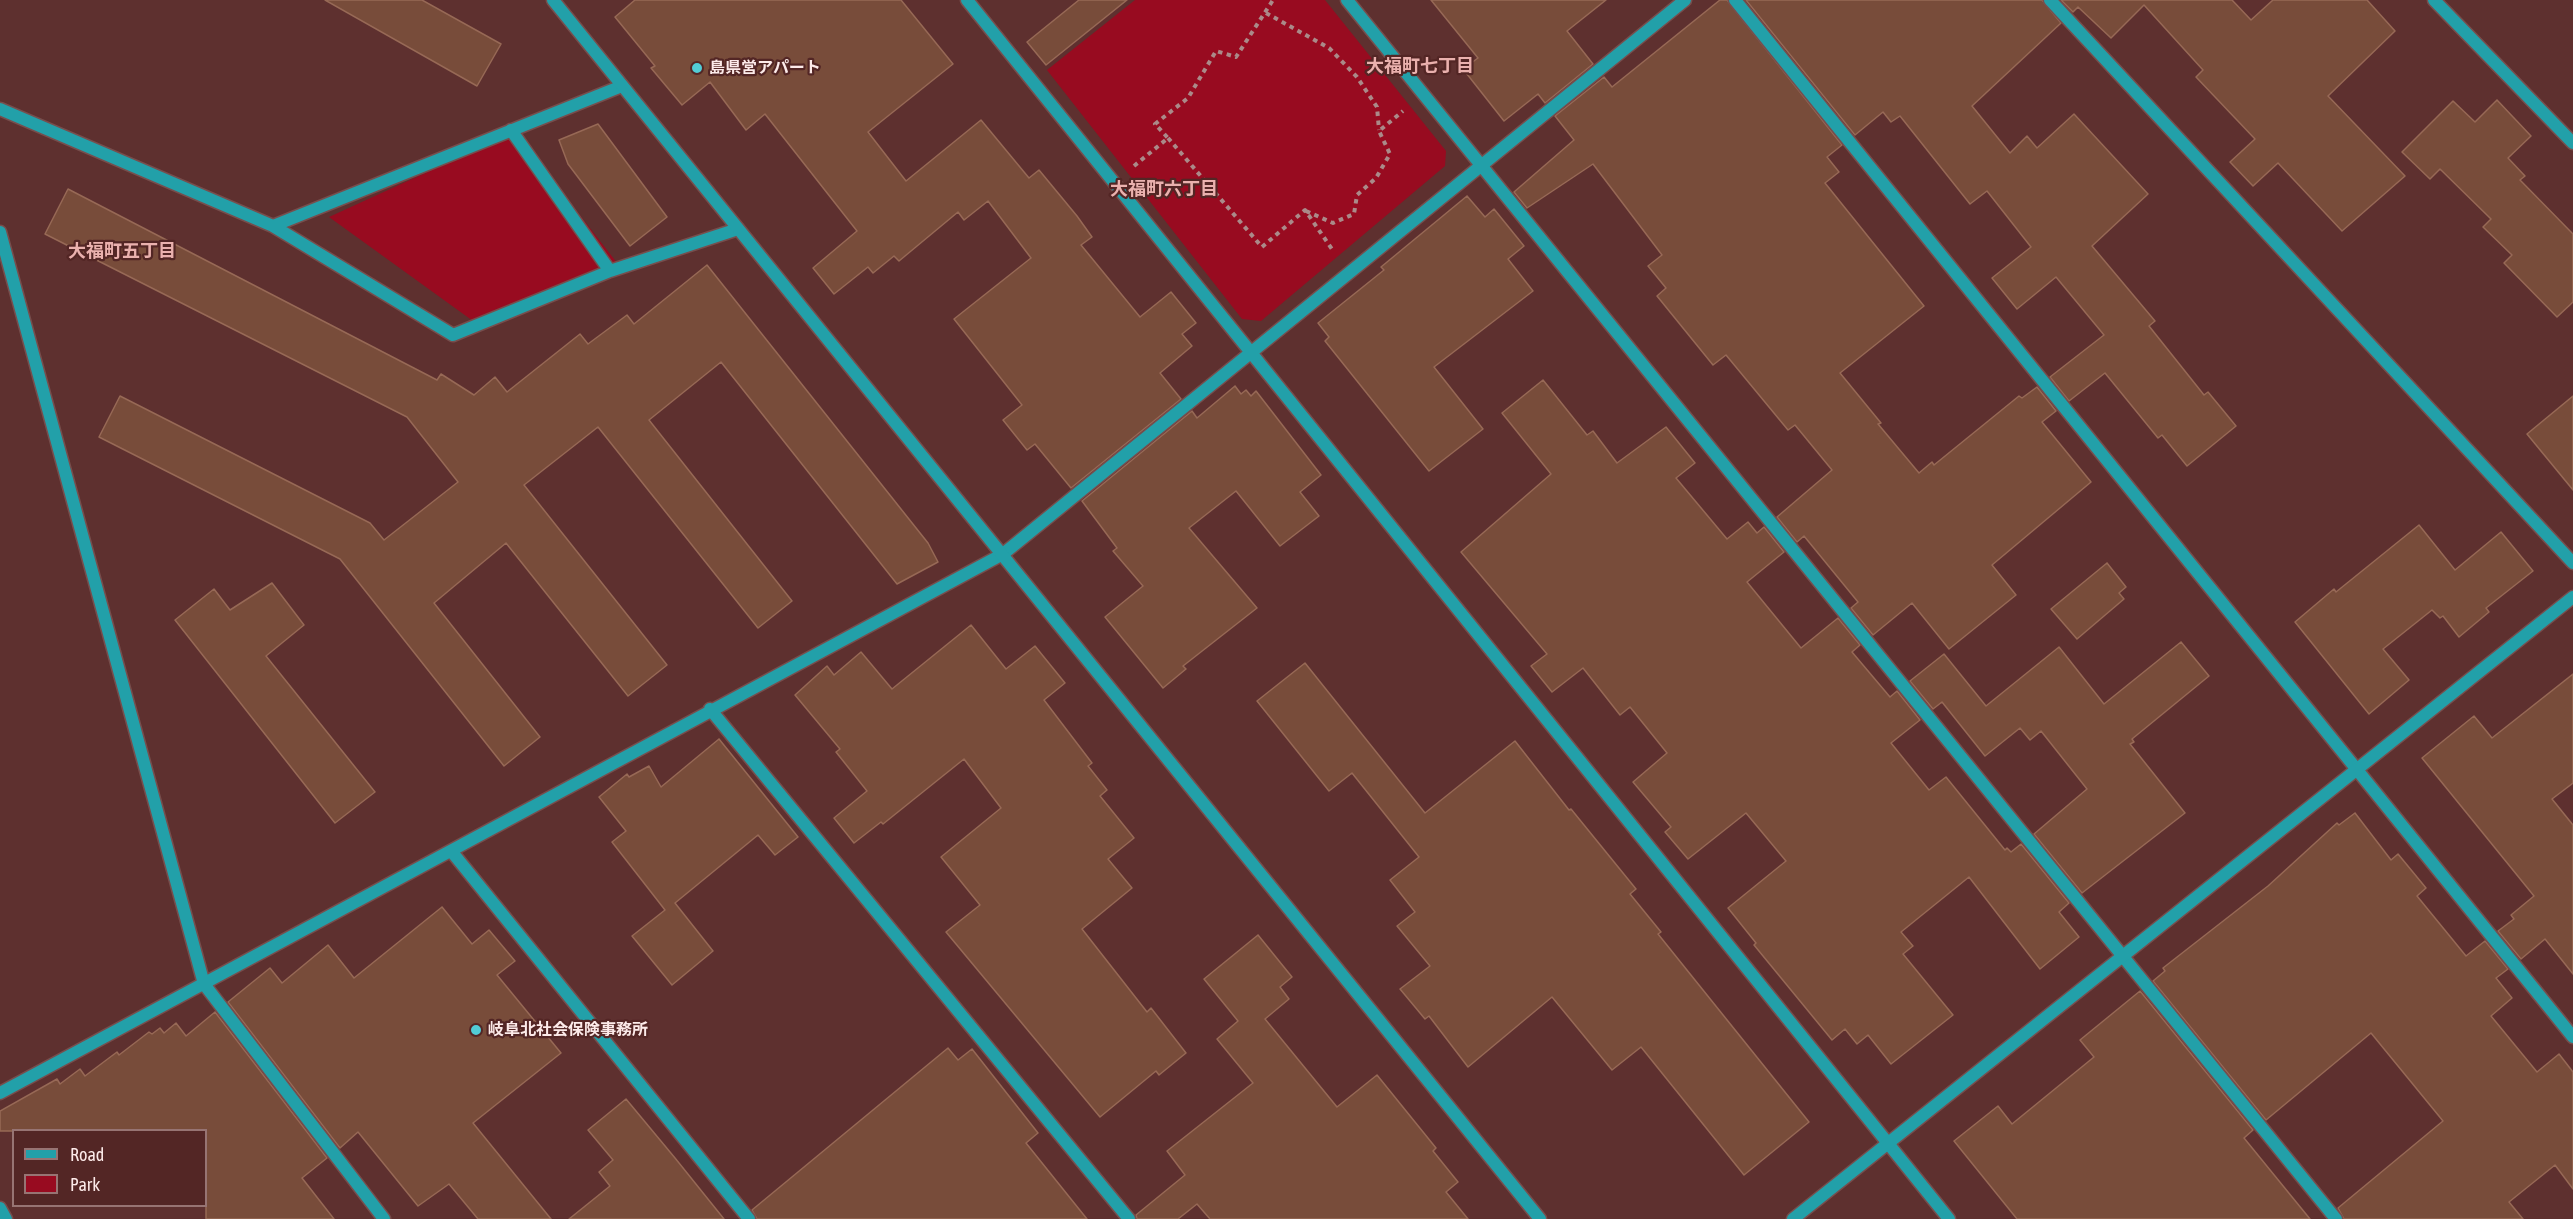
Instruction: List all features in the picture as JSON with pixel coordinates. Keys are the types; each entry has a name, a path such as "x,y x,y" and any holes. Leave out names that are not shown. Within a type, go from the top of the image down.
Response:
{"street":[{"path":"553,0 1540,1219"},
{"path":"967,0 1949,1219"},
{"path":"1347,0 2336,1219"},
{"path":"0,1093 452,852 710,709 1003,554 1685,0"},
{"path":"1735,0 2573,1037"},
{"path":"2050,0 2573,563"},
{"path":"2434,0 2573,143"},
{"path":"273,225 622,86"},
{"path":"0,109 273,225 453,335 610,271 738,229"},
{"path":"511,130 610,271"},
{"path":"0,232 204,984 384,1219"},
{"path":"1793,1219 2359,770 2573,597"},
{"path":"710,709 1129,1219"},
{"path":"452,852 749,1219"},
{"path":"0,1208 6,1219"}],"path":[{"path":"1273,0 1236,57 1216,51 1188,98 1155,124 1262,247 1305,210"},
{"path":"1266,13 1329,48 1357,77 1377,107 1379,131 1390,154 1376,178 1357,195 1354,214 1333,223 1305,210"},
{"path":"1379,131 1396,114 1427,100"},
{"path":"1114,181 1168,138"},
{"path":"1305,210 1348,273"}],"green space":[{"path":"1135,0 1325,0 1446,151 1445,166 1261,321 1242,319 1047,70"},
{"path":"515,132 621,268 473,321 329,217"}],"building":[{"path":"325,0 422,0 501,44 477,86"},
{"path":"635,0 901,0 953,64 868,132 906,181 981,120 1029,178 1039,170 1077,216 1092,237 1081,245 1140,317 1171,292 1196,323 1182,334 1192,346 1160,373 1181,399 1071,488 1035,444 1027,450 1003,420 1022,405 954,319 1031,258 988,201 964,220 958,212 899,261 894,256 873,273 868,267 834,294 813,268 857,231 765,114 746,130 710,82 682,105 651,68 655,66 615,17"},
{"path":"1079,0 1127,0 1046,65 1027,42"},
{"path":"1431,0 1606,0 1567,31 1593,64 1545,103 1538,94 1504,121 1463,69 1478,58"},
{"path":"1720,0 1727,0 1842,145 1827,157 1839,172 1825,183 1924,306 1840,373 1881,423 1878,424 1919,473 1932,462 1934,465 2019,396 2022,398 2037,387 2056,411 2042,422 2091,482 1992,565 2016,595 1949,649 1912,603 1873,635 1851,608 1858,602 1804,536 1797,542 1777,517 1832,470 1795,425 1788,430 1726,355 1713,365 1657,296 1666,288 1648,266 1662,255 1593,164 1527,208 1514,192 1574,140 1555,116 1604,77 1612,87"},
{"path":"1746,0 2042,0 2061,23 1972,106 2010,153 2027,136 2037,148 2074,114 2148,194 2092,246 2155,321 2149,326 2204,395 2208,392 2236,426 2187,466 2162,435 2158,438 2105,373 2069,401 2050,377 2104,335 2056,277 2017,309 1992,278 2031,247 1987,191 1970,204 1900,116 1891,122 1883,112 1855,135"},
{"path":"2061,0 2232,0 2251,20 2273,0 2367,0 2395,31 2328,96 2405,176 2342,231 2278,163 2253,186 2230,162 2255,139 2196,77 2203,70 2144,5 2111,38 2078,7 2073,12"},
{"path":"2497,100 2531,136 2508,158 2525,176 2520,180 2573,234 2573,302 2557,317 2504,263 2512,255 2483,227 2491,219 2440,169 2430,179 2402,152 2453,101 2475,122"},
{"path":"598,124 667,217 630,246 568,164 559,140"},
{"path":"68,189 437,380 441,374 474,395 495,377 507,392 580,334 588,344 627,315 634,324 707,265 928,543 938,562 897,584 721,362 649,420 792,601 758,628 598,427 524,485 667,665 628,696 506,543 434,603 540,737 504,766 340,559 99,437 120,396 370,523 384,540 458,482 407,417 45,234"},
{"path":"1467,196 1485,217 1494,209 1524,246 1508,259 1533,291 1434,367 1483,429 1429,471 1325,341 1329,337 1318,323 1384,270 1381,267"},
{"path":"1543,380 1587,435 1593,431 1617,463 1666,427 1695,463 1676,478 1727,539 1748,522 1757,533 1764,527 1784,552 1747,582 1801,648 1838,618 1860,645 1852,652 1890,697 1897,691 1920,720 1891,743 1929,790 1946,777 2005,850 2007,848 2011,852 2021,844 2069,903 2059,912 2079,937 2040,969 1969,877 1901,932 1913,946 1903,954 1953,1015 1891,1064 1868,1035 1857,1044 1845,1029 1832,1040 1754,945 1756,943 1728,908 1786,861 1746,813 1688,859 1665,832 1671,827 1633,782 1667,753 1630,707 1620,715 1583,668 1552,692 1531,666 1547,654 1461,552 1551,474 1502,413"},
{"path":"1235,386 1241,394 1246,390 1251,396 1256,391 1321,475 1300,492 1319,516 1280,546 1236,491 1189,528 1257,608 1183,666 1186,669 1163,688 1105,617 1143,586 1113,551 1117,548 1082,501 1192,411 1197,418"},
{"path":"2573,396 2573,490 2527,434"},
{"path":"2419,525 2455,570 2501,532 2533,571 2486,608 2489,612 2459,637 2443,616 2440,618 2432,610 2383,649 2409,680 2369,714 2295,622 2334,589 2336,592"},
{"path":"2107,563 2126,587 2119,593 2124,599 2077,639 2051,609"},
{"path":"272,583 304,625 266,656 375,792 335,823 175,620 214,589 230,610"},
{"path":"971,625 1006,669 1035,646 1065,683 1044,700 1092,763 1088,766 1107,790 1100,796 1134,838 1108,859 1132,888 1082,929 1147,1012 1151,1008 1186,1053 1159,1075 1156,1071 1100,1117 946,932 980,905 941,857 1001,808 964,759 883,824 881,822 854,843 834,818 867,791 836,752 840,749 795,695 827,666 834,675 861,652 892,689"},
{"path":"2181,642 2209,676 2132,739 2134,742 2130,744 2185,813 2082,893 2034,834 2087,789 2041,731 2030,740 2020,728 1985,756 1942,702 1933,709 1910,681 1944,654 1986,706 2059,647 2104,704"},
{"path":"1305,663 1425,813 1515,741 1569,810 1571,809 1636,889 1630,894 1661,932 1658,934 1809,1122 1744,1175 1641,1047 1612,1070 1552,997 1468,1067 1429,1016 1425,1019 1400,989 1430,966 1397,926 1415,912 1390,880 1419,857 1352,773 1329,791 1257,701"},
{"path":"2573,674 2573,783 2552,799 2573,825 2573,974 2545,939 2521,959 2498,931 2514,919 2511,915 2534,896 2422,758 2474,716 2492,738"},
{"path":"719,739 798,837 775,855 758,835 675,903 713,951 672,985 632,936 665,910 612,842 626,831 599,797 627,774 629,777 649,766 661,787"},
{"path":"2355,813 2391,860 2398,854 2426,888 2417,896 2466,956 2485,941 2508,969 2496,978 2512,998 2491,1016 2537,1072 2559,1054 2573,1072 2573,1189 2555,1165 2509,1202 2523,1219 2344,1219 2338,1208 2443,1121 2371,1033 2266,1120 2153,981 2165,971 2163,968 2268,886 2337,823 2339,825"},
{"path":"442,907 472,944 489,930 515,961 497,975 561,1053 473,1123 551,1219 478,1219 449,1184 418,1206 358,1132 340,1148 228,1002 270,968 282,983 328,945 354,978"},
{"path":"1258,935 1292,977 1280,987 1289,999 1265,1019 1337,1107 1377,1075 1436,1148 1433,1151 1458,1182 1446,1192 1468,1219 1210,1219 1197,1204 1178,1219 1137,1219 1136,1215 1185,1175 1167,1151 1253,1083 1217,1039 1238,1021 1204,979"},
{"path":"2140,991 2253,1130 2244,1138 2310,1219 2017,1219 1954,1141 1998,1106 2012,1124 2094,1057 2080,1040"},
{"path":"215,1012 327,1158 302,1178 334,1219 206,1219 207,1129 12,1129 12,1131 0,1131 0,1111 57,1079 60,1084 80,1069 85,1076 117,1052 119,1055 149,1032 152,1034 160,1028 164,1033 176,1023 186,1036"},
{"path":"948,1048 958,1060 972,1049 1038,1133 1026,1143 1087,1219 757,1219 752,1210"},
{"path":"626,1099 724,1219 569,1219 610,1186 599,1172 613,1160 588,1130"}],"place":[{"name":"島県営アパート","path":"697,68"},
{"name":"岐阜北社会保険事務所","path":"476,1030"}],"district":[{"name":"大福町七丁目","path":"1420,66"},
{"name":"大福町六丁目","path":"1164,189"},
{"name":"大福町五丁目","path":"122,251"}]}
